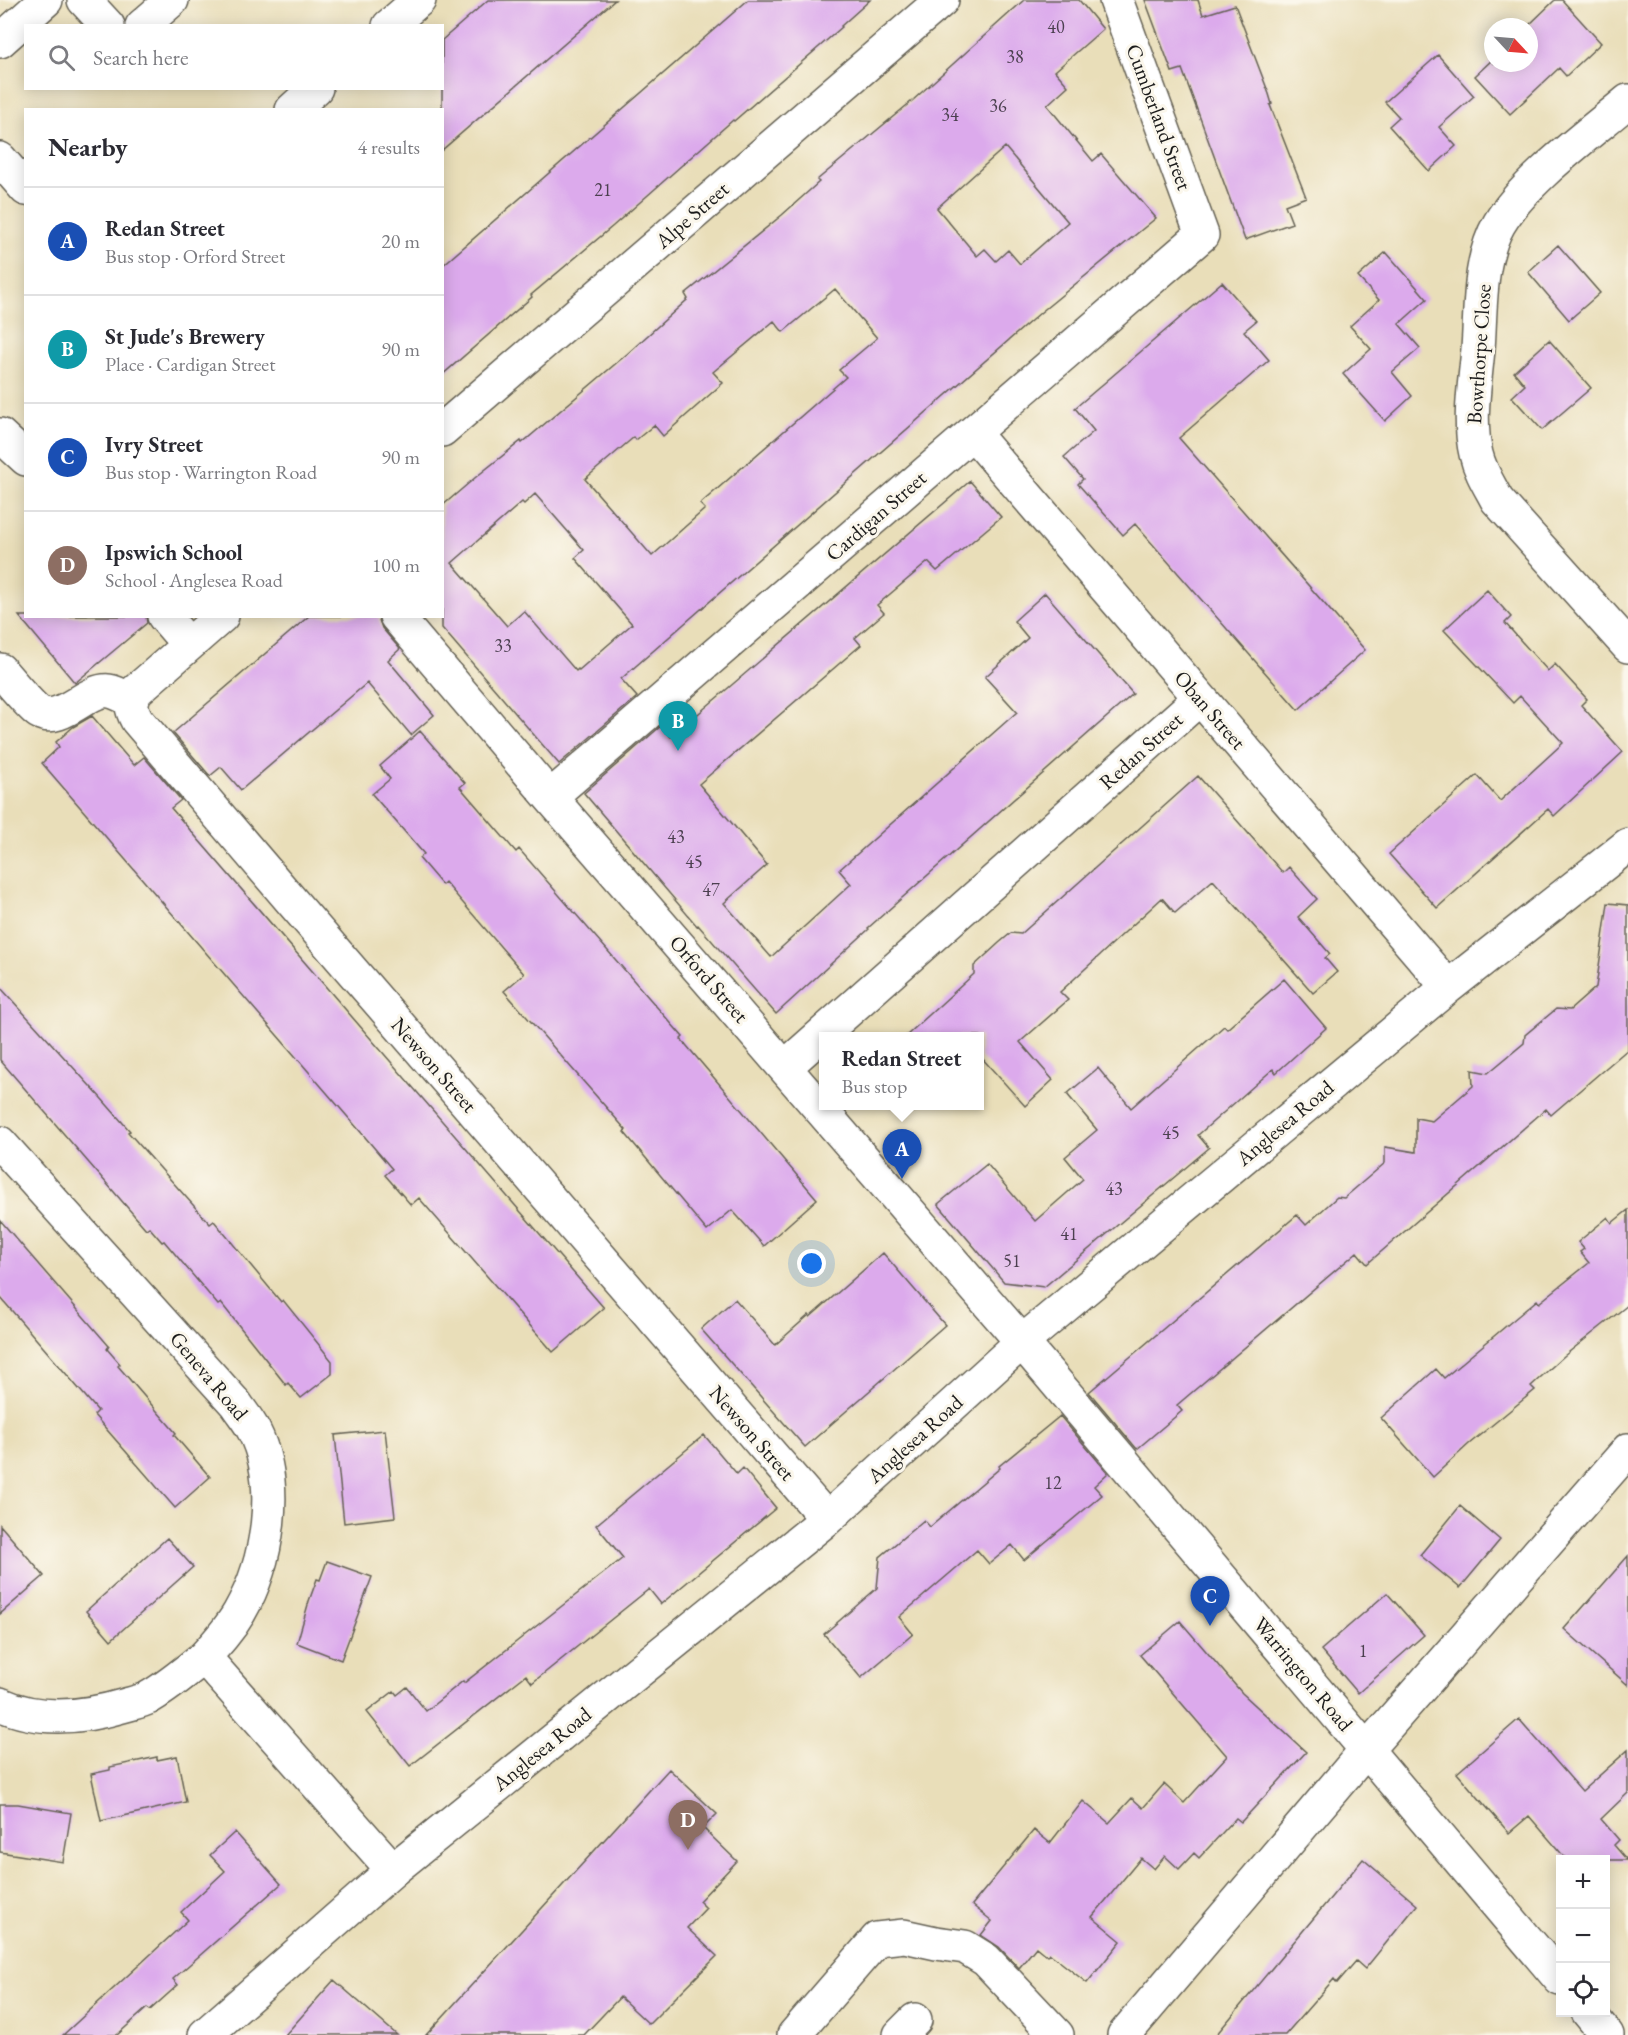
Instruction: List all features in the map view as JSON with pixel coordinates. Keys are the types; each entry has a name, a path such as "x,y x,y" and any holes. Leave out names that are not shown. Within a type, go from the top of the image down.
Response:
{"street":[{"path":"0,41 46,0"},
{"path":"84,0 106,24"},
{"path":"144,24 172,0"},
{"path":"391,24 419,0"},
{"name":"Alpe Street","path":"444,428 942,0"},
{"name":"Cumberland Street","path":"1116,0 1202,235"},
{"path":"294,108 314,90"},
{"name":"Bowthorpe Close","path":"1628,101 1523,193 1500,222 1490,243 1484,272 1472,423 1476,455 1484,477 1497,500 1628,646"},
{"path":"0,159 24,187"},
{"name":"Cardigan Street","path":"550,797 1202,235"},
{"name":"Oban Street","path":"973,433 1448,987"},
{"path":"0,435 24,457"},
{"path":"166,618 188,644"},
{"path":"0,670 40,712 52,715 80,704 88,696 108,691 131,700 142,685 220,618"},
{"name":"Orford Street","path":"398,618 819,1106"},
{"name":"Redan Street","path":"824,1032 1200,698"},
{"name":"Newson Street","path":"131,700 132,711 145,729 827,1519"},
{"name":"Anglesea Road","path":"205,2035 393,1869 827,1519 1022,1342 1448,987 1628,845"},
{"name":"Redan Street","path":"785,1067 819,1037"},
{"name":"Orford Street","path":"822,1110 1022,1342"},
{"name":"Geneva Road","path":"0,1143 236,1404 254,1431 265,1462 268,1494 268,1524 254,1579 239,1612 222,1638 204,1657 147,1698 104,1712 70,1716 38,1714 0,1704"},
{"name":"Warrington Road","path":"1022,1342 1556,1974"},
{"path":"1124,2035 1367,1749 1628,1450"},
{"path":"204,1657 393,1869"},
{"path":"794,2035 877,1939 904,1936 965,1947 986,1960 1057,2035"},
{"path":"1591,2017 1607,2035"}],"building":[{"path":"488,0 615,0 444,148 442,90 444,90 444,38"},
{"path":"748,0 870,0 842,27 531,295 532,297 444,373 444,264"},
{"path":"1024,0 1079,0 1103,29 1055,71 1068,86 1047,105 1093,161 1101,154 1156,218 1040,313 621,679 637,697 559,764 442,628 442,618 444,618 444,504 521,441 522,443 627,354 688,299 685,294 782,215 819,182 817,180 912,101","holes":["1005,147 1068,222 1020,264 1008,250 996,261 985,249 977,256 937,208","835,289 877,338 839,370 846,377 700,504 705,509 652,556 585,479 634,437 636,440 654,425 663,436 723,383 713,372 774,321 783,332","535,494 584,550 575,558 632,624 576,671 524,611 507,626 452,563 522,502 524,504"]},
{"path":"1145,0 1198,0 1203,15 1235,5 1269,94 1272,104 1270,105 1306,197 1285,205 1292,223 1245,240 1182,69 1172,72"},
{"path":"1555,0 1562,0 1601,43 1566,76 1559,68 1510,114 1475,76 1484,68 1484,72 1538,72 1536,18"},
{"path":"1438,55 1474,96 1439,127 1456,146 1429,171 1389,126 1399,117 1385,102"},
{"path":"1558,245 1600,293 1569,320 1528,272"},
{"path":"1386,252 1427,299 1399,324 1420,348 1392,372 1412,396 1385,421 1343,374 1371,349 1350,326 1379,300 1358,277"},
{"path":"1222,282 1256,321 1244,331 1269,360 1179,438 1365,650 1298,710 1135,524 1123,535 1078,484 1083,479 1064,457 1094,431 1075,408"},
{"path":"1549,340 1591,388 1542,430 1512,397 1525,385 1514,372"},
{"path":"970,481 1001,517 937,571 928,562 877,605 884,613 855,638 861,645 699,784 767,865 724,903 771,957 851,884 839,870 1017,712 985,677 1028,638 1014,621 1045,593 1133,694 868,928 776,1014 697,926 584,793 661,726 671,737"},
{"path":"1487,590 1511,617 1505,623 1548,671 1555,664 1587,699 1581,705 1623,752 1554,816 1548,809 1437,908 1389,854 1477,775 1500,801 1563,743 1520,696 1513,703 1444,630"},
{"path":"19,616 24,616 24,618 146,618 147,623 75,683"},
{"path":"307,618 379,618 382,628 400,649 388,660 434,715 411,735 367,683 241,790 221,767 210,776 173,733"},
{"path":"92,716 134,765 144,757 181,800 171,808 604,1308 553,1352 419,1198 411,1205 385,1175 392,1169 42,763 59,747 56,742 73,727"},
{"path":"420,731 465,783 460,787 516,852 519,849 683,1037 681,1039 817,1199 764,1246 732,1210 707,1231 624,1132 626,1130 504,991 524,974 445,882 442,885 419,858 424,854 372,794 390,779 380,766"},
{"path":"1198,776 1283,873 1289,867 1317,899 1298,917 1330,954 1325,958 1337,972 1313,993 1213,880 1175,913 1162,898 1060,992 1068,1000 1020,1042 1053,1080 1025,1106 984,1060 984,1032 910,1032 974,974 974,966 999,943 1011,933 1021,934"},
{"path":"1608,903 1628,905 1628,1049 1551,1115 1546,1109 1367,1264 1357,1252 1177,1405 1182,1411 1137,1449 1089,1392 1297,1215 1306,1225 1337,1197 1344,1198 1385,1163 1385,1147 1416,1152 1416,1118 1432,1121 1473,1086 1472,1070 1488,1073 1524,1043 1525,1035 1556,1009 1570,1010 1596,987"},
{"path":"1284,979 1326,1028 1276,1073 1273,1069 1198,1135 1209,1148 1044,1287 1004,1282 938,1204 987,1164 1035,1221 1083,1179 1065,1157 1097,1130 1067,1094 1098,1068 1131,1108 1224,1026 1227,1029"},
{"path":"0,987 101,1098 130,1131 128,1132 210,1224 214,1221 281,1302 283,1300 332,1361 332,1374 301,1398 288,1383 286,1385 221,1303 218,1305 164,1241 162,1242 149,1227 146,1229 0,1060"},
{"path":"1628,1210 1628,1305 1564,1356 1531,1386 1535,1390 1433,1477 1381,1418 1436,1369 1444,1378 1537,1300 1539,1303 1589,1263 1580,1252 1584,1249 1578,1242 1608,1217 1612,1223"},
{"path":"0,1220 109,1346 107,1349 120,1364 118,1366 176,1433 174,1435 210,1477 175,1508 94,1415 98,1411 0,1297"},
{"path":"883,1253 945,1325 805,1447 701,1329 735,1299 775,1345"},
{"path":"1060,1416 1108,1473 1094,1486 1102,1495 1024,1560 1012,1545 989,1564 977,1550 899,1617 913,1634 861,1678 824,1634 877,1588 880,1557 924,1520 930,1527"},
{"path":"385,1430 395,1517 344,1523 335,1435"},
{"path":"704,1435 737,1474 743,1468 776,1508 661,1604 649,1589 532,1683 526,1675 410,1766 367,1712 394,1691 397,1695 407,1687 426,1711 623,1558 596,1525"},
{"path":"1460,1506 1500,1540 1460,1588 1420,1555"},
{"path":"0,1525 44,1576 0,1614"},
{"path":"167,1538 193,1567 111,1640 86,1611"},
{"path":"1628,1556 1628,1685 1564,1629"},
{"path":"327,1561 372,1577 341,1660 297,1643 317,1579 320,1580"},
{"path":"1387,1593 1424,1635 1358,1693 1321,1650"},
{"path":"1180,1621 1242,1693 1306,1752 1241,1822 1236,1818 1199,1858 1194,1853 1179,1869 1165,1856 1154,1869 1141,1858 1092,1917 1121,1941 1087,1983 1049,1953 1047,1956 1036,1947 1019,1968 999,1947 981,1935 992,1921 972,1905 1034,1830 1050,1843 1083,1801 1109,1823 1132,1798 1143,1808 1164,1784 1184,1803 1227,1756 1140,1655"},
{"path":"1519,1719 1582,1791 1628,1750 1628,1793 1601,1819 1619,1840 1614,1845 1627,1860 1610,1860 1610,1855 1563,1855 1529,1816 1509,1833 1457,1773"},
{"path":"177,1756 186,1802 101,1821 91,1774 110,1770 110,1767 157,1757 157,1760"},
{"path":"669,1769 717,1814 703,1828 737,1861 699,1901 706,1908 687,1928 717,1956 649,2024 620,1997 584,2035 426,2035"},
{"path":"0,1804 18,1804 71,1813 63,1862 0,1852"},
{"path":"235,1832 281,1884 173,1979 178,1985 150,2010 147,2008 117,2035 63,2035 188,1920 181,1912 225,1871 210,1855"},
{"path":"1363,1859 1417,1905 1365,1969 1356,1961 1337,1983 1334,1979 1285,2035 1216,2035"},
{"path":"334,1980 397,2035 285,2035"}],"place":[{"name":"St Jude's Brewery","path":"678,751"},
{"name":"Redan Street","path":"902,1179"},
{"name":"Ivry Street","path":"1210,1626"},
{"name":"Ipswich School","path":"688,1850"}]}
